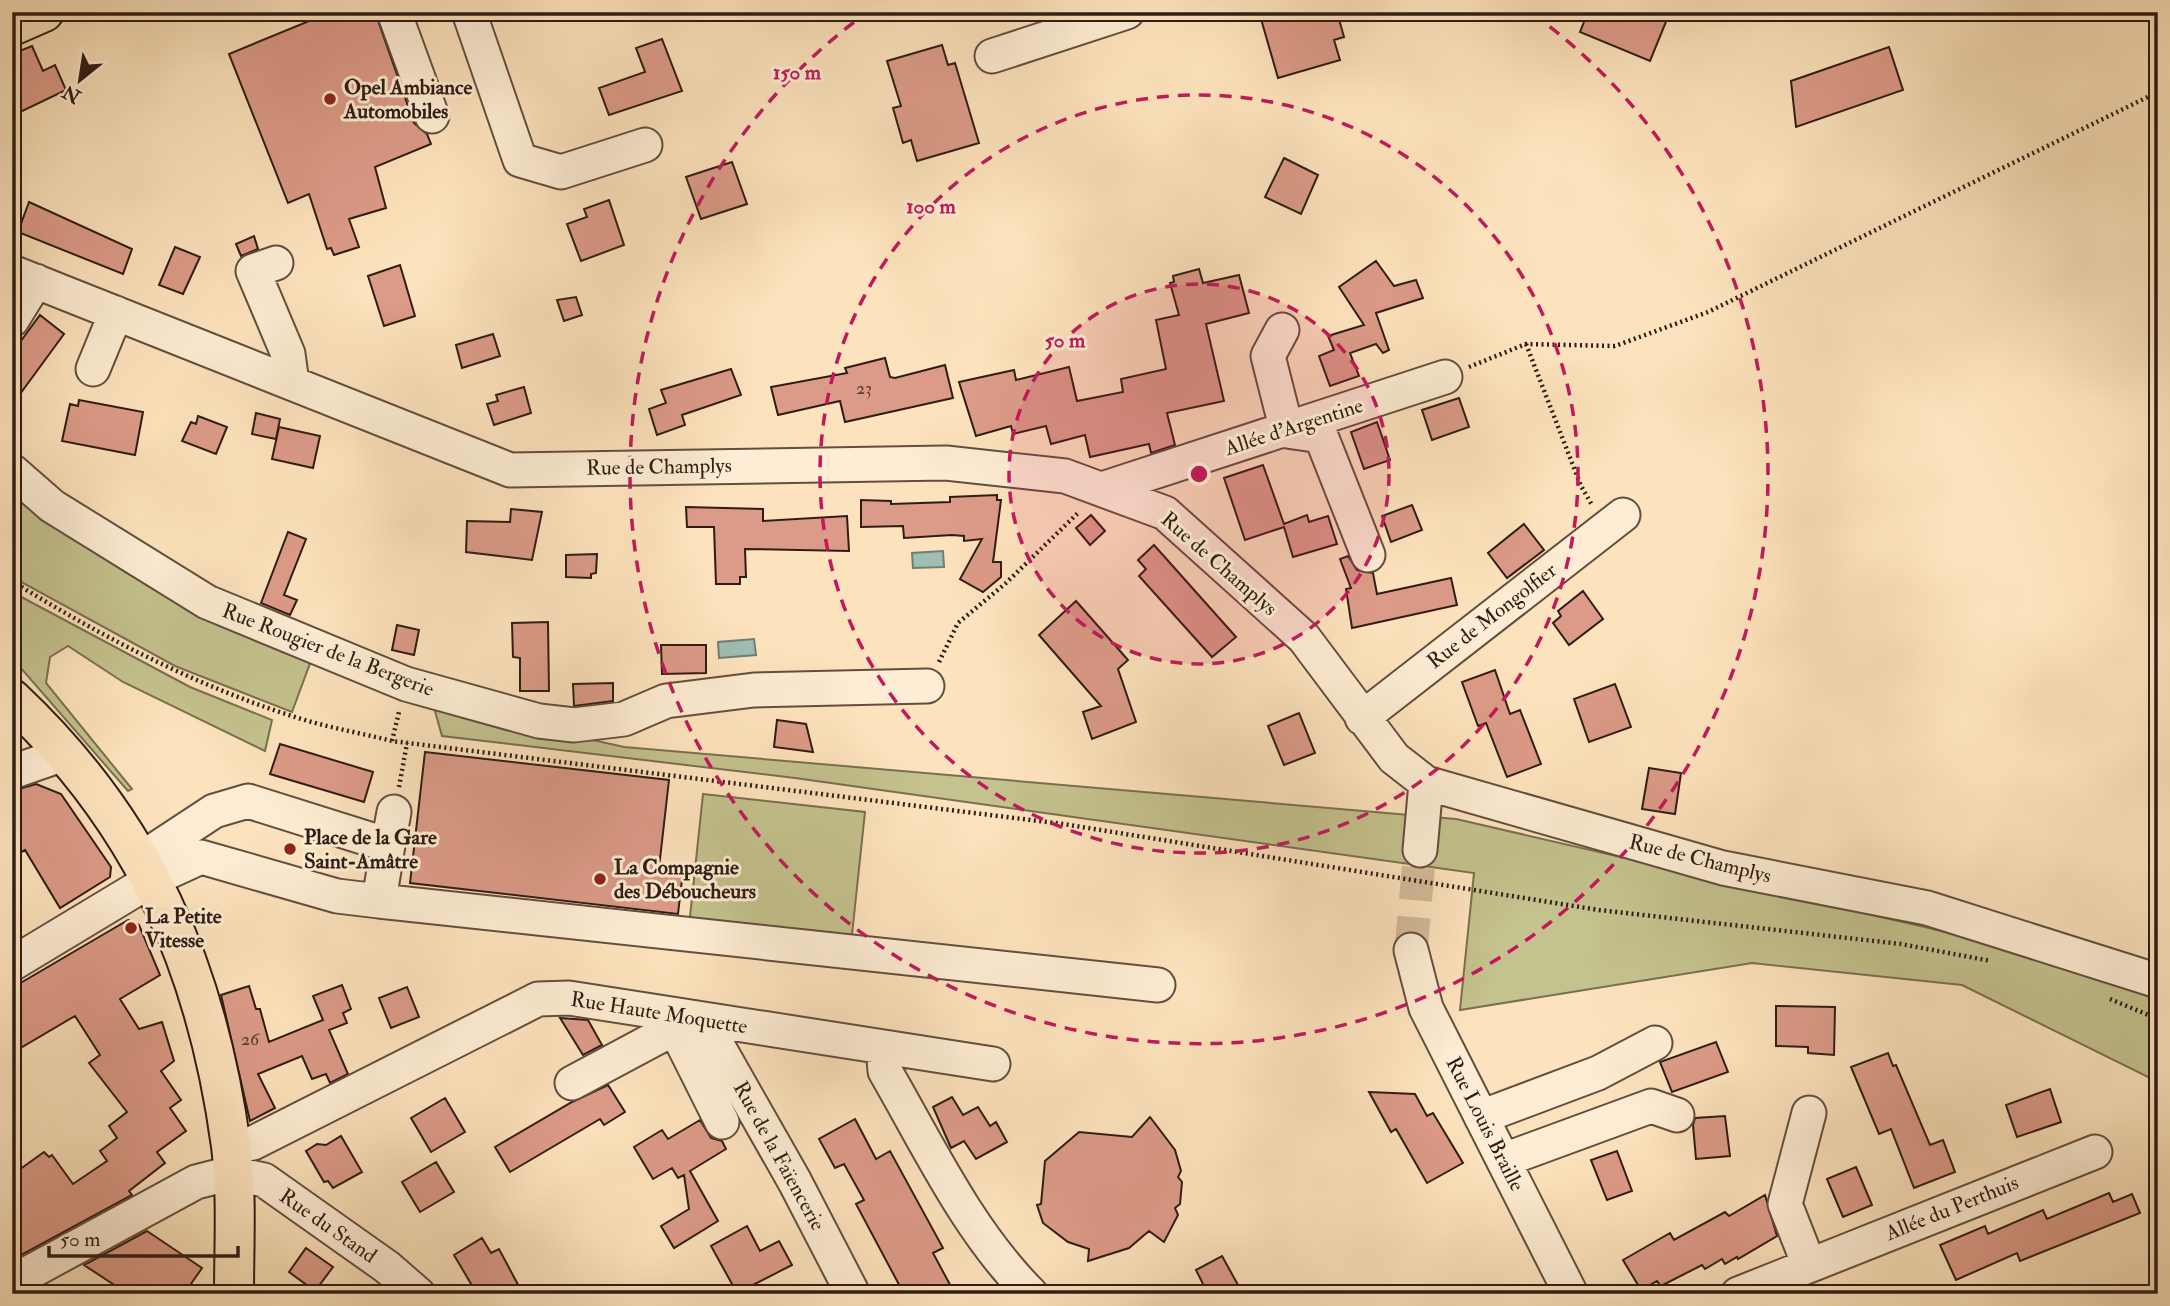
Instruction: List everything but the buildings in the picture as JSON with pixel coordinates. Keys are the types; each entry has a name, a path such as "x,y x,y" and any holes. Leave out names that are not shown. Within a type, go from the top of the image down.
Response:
{"main road":[{"path":"12,26 44,12"},
{"path":"12,699 64,754 120,825 147,869 168,912 214,1040 231,1160 234,1294"}],"street":[{"path":"394,12 432,117"},
{"path":"470,12 520,160 561,172 645,145"},
{"path":"992,56 1127,12"},
{"path":"276,263 253,271 288,354 292,383"},
{"path":"12,320 24,276"},
{"name":"Rue de Champlys","path":"24,276 510,470 946,463 1065,476 1165,513 1304,638 1394,758 1426,783 1723,868 1927,908 2158,981"},
{"path":"93,369 116,313"},
{"path":"1282,330 1268,356 1287,430 1321,436 1368,555"},
{"name":"Allée d'Argentine","path":"1102,489 1445,377"},
{"name":"Rue Rougier de la Bergerie","path":"12,471 52,506 206,602 406,684 539,721 574,724 624,719 666,701 754,690 927,686"},
{"name":"Rue de Mongolfier","path":"1362,718 1614,522"},
{"path":"12,772 64,754"},
{"path":"1420,850 1426,783"},
{"path":"12,964 147,869 214,811 248,801 388,845"},
{"path":"379,901 394,812"},
{"path":"147,869 201,857 337,896 1158,985"},
{"name":"Rue Louis Braille","path":"1411,950 1426,1008 1571,1294"},
{"name":"Rue Haute Moquette","path":"12,1282 196,1182 253,1143 538,999 569,998 682,1021 993,1064"},
{"path":"572,1083 682,1021 722,1122"},
{"name":"Rue de la Faïencerie","path":"682,1021 795,1182 853,1294"},
{"path":"1481,1117 1598,1073 1656,1043"},
{"path":"883,1047 885,1071 975,1226 1005,1268 1031,1294"},
{"path":"1504,1160 1651,1106 1677,1115"},
{"path":"1809,1113 1785,1204 1809,1265"},
{"name":"Allée du Perthuis","path":"1738,1294 2095,1152"},
{"name":"Rue du Stand","path":"231,1160 264,1180 387,1267 418,1294"}],"path":[{"path":"1445,377 1526,344 1615,346 1708,312 2158,92"},
{"path":"1526,344 1581,486 1614,522"},
{"path":"927,686 958,623 1006,583 1102,489"},
{"path":"12,581 121,644 207,684 309,721 407,743 1063,824 1599,910 1901,944 2001,964"},
{"path":"394,812 407,743"},
{"path":"2101,995 2158,1018"}],"shaded area":[{"path":"12,496 125,572 209,618 312,658 292,712 175,666 12,577"},
{"path":"12,592 190,687 272,720 265,751 123,682 68,646 50,657 46,683 132,789 128,791 12,658"},
{"path":"433,704 624,747 1456,819 1929,928 2108,973 2158,990 2158,1082 1962,985 1752,963 1460,1010 1474,873 795,778 442,736"},
{"path":"703,794 865,812 851,944 689,926"}],"water":[{"path":"943,551 944,567 913,568 912,553"},
{"path":"754,639 756,655 719,658 718,642"}],"tunnel":[{"path":"1411,950 1420,850"}],"place":[{"name":"Opel Ambiance Automobiles","path":"330,99"},
{"name":"Place de la Gare Saint-Amâtre","path":"290,849"},
{"name":"La Compagnie des Déboucheurs","path":"600,879"},
{"name":"La Petite Vitesse","path":"131,928"}]}
